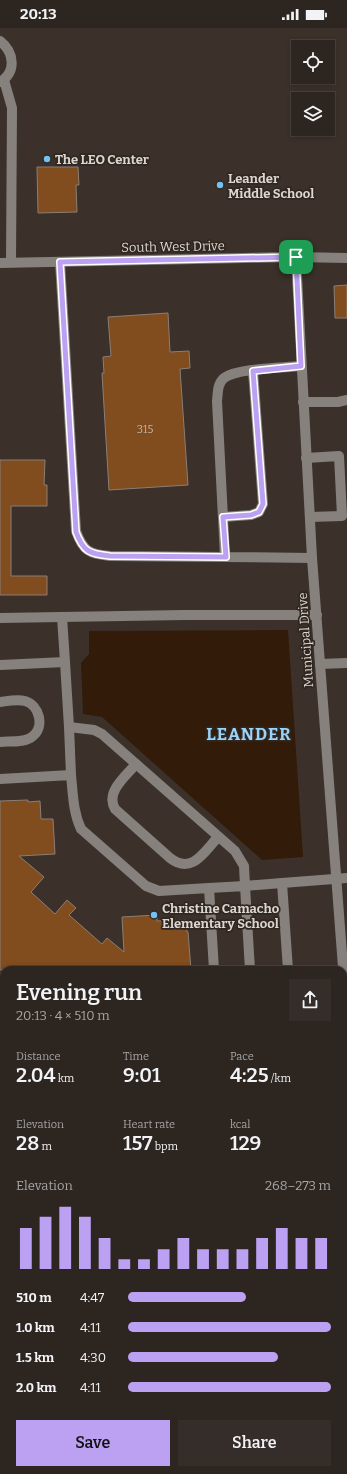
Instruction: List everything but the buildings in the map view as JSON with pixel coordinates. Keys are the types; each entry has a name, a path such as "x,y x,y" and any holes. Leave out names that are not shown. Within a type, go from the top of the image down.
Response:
{"street":[{"path":"0,41 6,46 11,54 12,63 10,72 2,81 12,108 11,262"},
{"name":"South West Drive","path":"0,263 296,257 347,258"},
{"name":"Municipal Drive","path":"296,257 312,558 343,966"},
{"path":"60,262 76,532 80,543 87,551 97,555 312,558"},
{"path":"226,557 217,401 218,387 224,379 235,373 301,366"},
{"path":"223,517 251,515 259,512 263,504 253,371"},
{"path":"303,402 338,402 347,400"},
{"path":"306,458 339,456 344,515 310,517"},
{"path":"0,618 62,616 317,615"},
{"path":"62,616 73,804 76,818 81,829 146,886 159,891 347,878"},
{"path":"0,666 65,662"},
{"path":"320,664 347,663"},
{"path":"0,702 25,701 33,705 40,720 38,729 33,736 27,739 0,742"},
{"path":"69,727 94,730 102,734 235,851 244,866 250,966"},
{"path":"136,764 112,794 113,805 115,809 170,858 182,864 195,862 218,837"},
{"path":"0,779 72,775"},
{"path":"282,883 288,966"},
{"path":"209,888 214,966"}],"shaded area":[{"path":"288,630 303,857 262,860 102,717 83,714 81,663 89,654 89,631"}],"place":[{"name":"The LEO Center","path":"47,159"},
{"name":"Leander Middle School","path":"220,185"},
{"name":"Christine Camacho Elementary School","path":"154,915"}],"district":[{"name":"LEANDER","path":"249,734"}],"route":[{"path":"296,257 301,366 253,371 263,504 259,512 251,515 223,517 226,557 110,556 97,555 87,551 80,543 76,532 60,262 296,257"}]}
